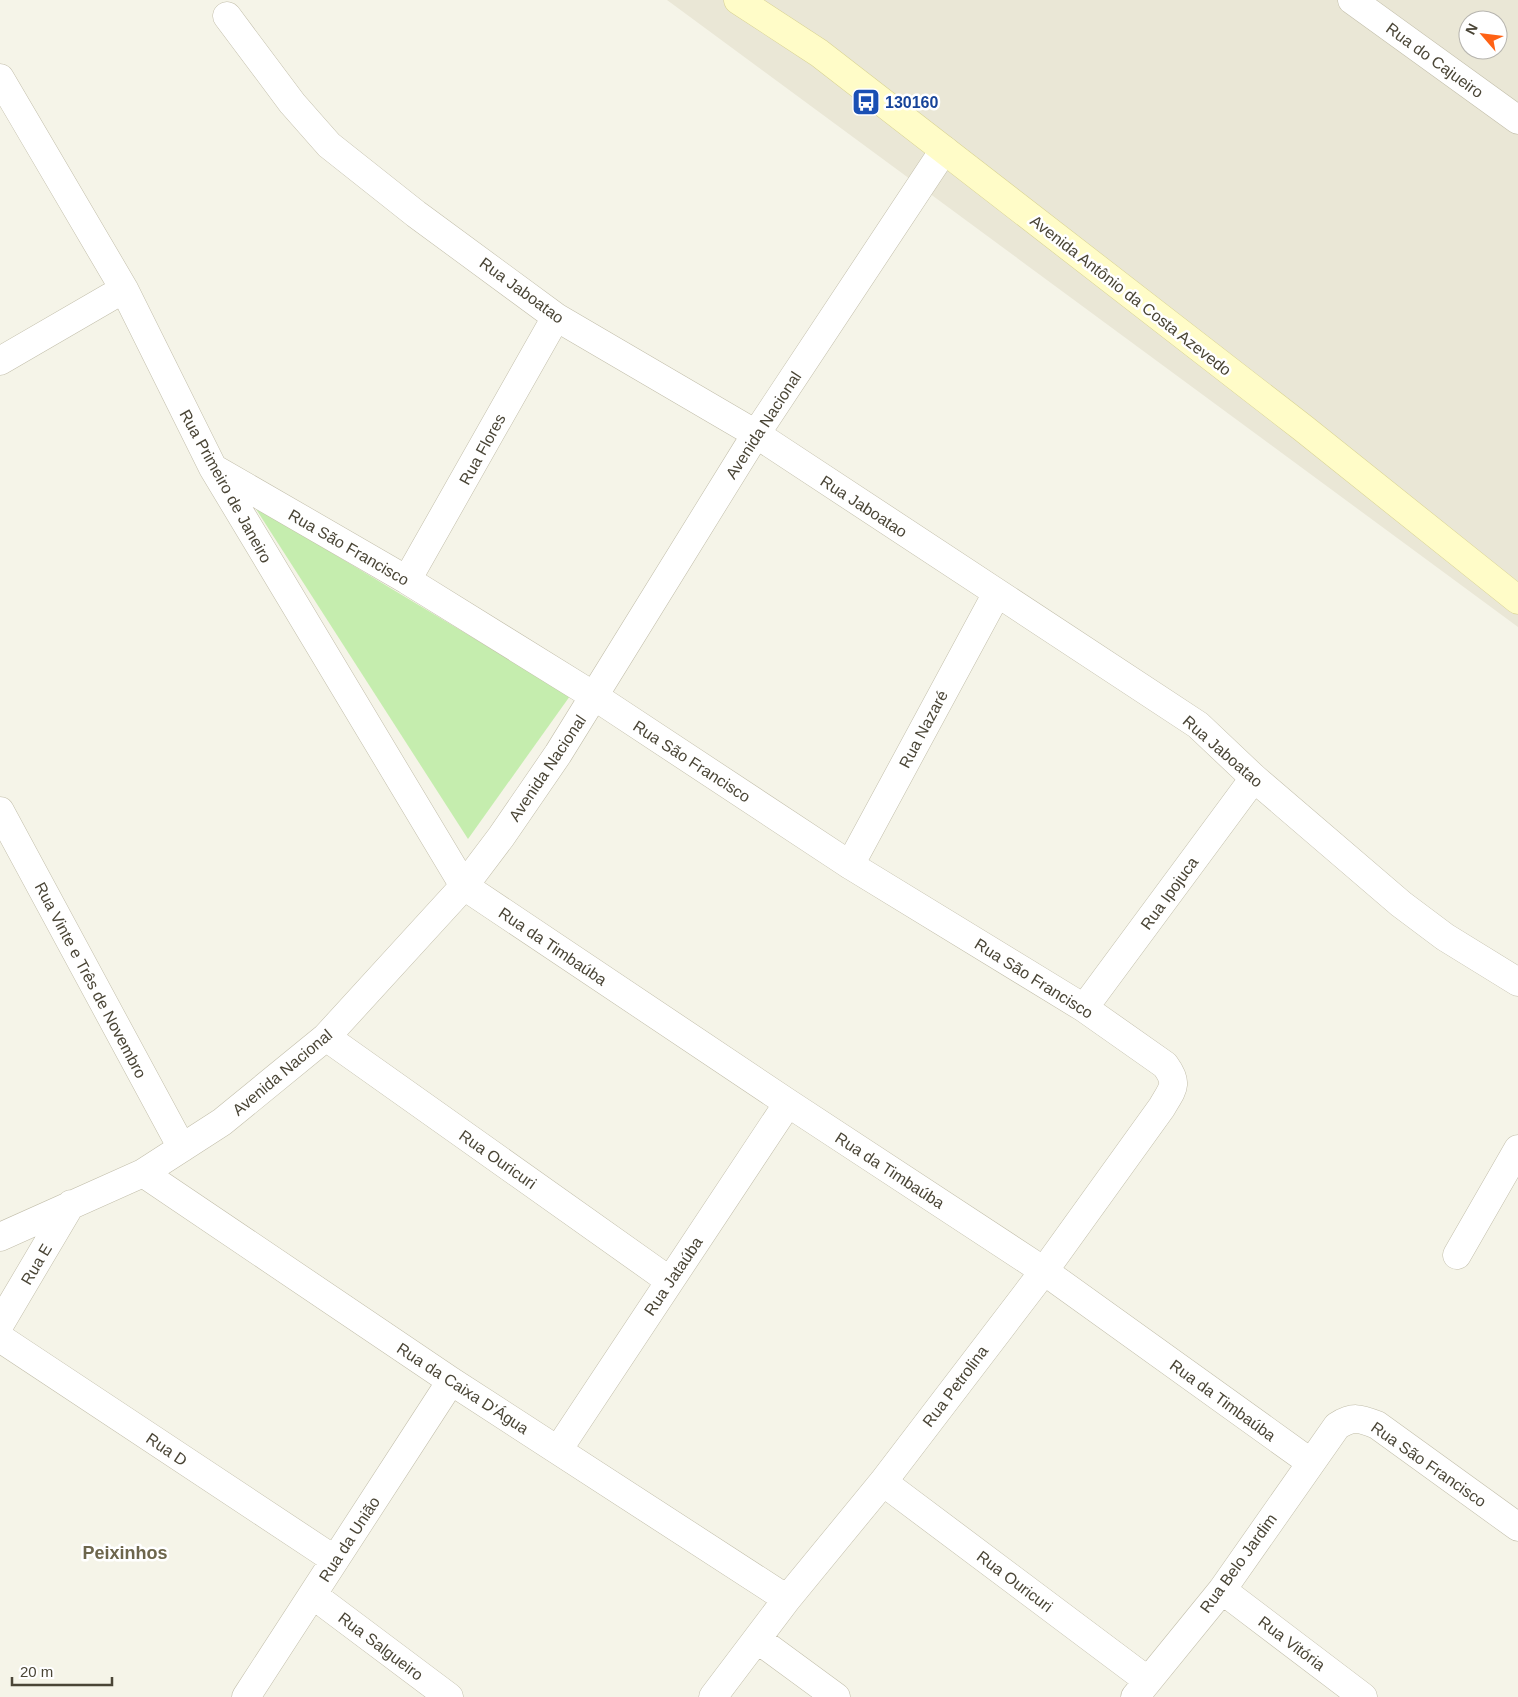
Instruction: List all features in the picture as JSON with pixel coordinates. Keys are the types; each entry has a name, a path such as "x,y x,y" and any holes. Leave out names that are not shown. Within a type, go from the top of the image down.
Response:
{"main road":[{"name":"Avenida Antônio da Costa Azevedo","path":"738,0 819,53 1303,428 1518,600"}],"street":[{"name":"Rua do Cajueiro","path":"1352,0 1518,120"},
{"name":"Rua Jaboatao","path":"227,16 292,103 329,145 416,214 556,317 756,434 1198,725 1254,778 1401,904 1445,937 1518,982"},
{"name":"Rua Primeiro de Janeiro","path":"0,78 124,288 213,468 464,886"},
{"name":"Avenida Nacional","path":"0,1236 143,1173 222,1122 326,1038 464,886 522,807 594,696 756,434 944,150"},
{"path":"0,361 124,288"},
{"name":"Rua Flores","path":"407,580 556,317"},
{"name":"Rua São Francisco","path":"213,468 407,580 594,696 850,865 1084,1008 1165,1065"},
{"name":"Rua Nazaré","path":"850,865 997,593"},
{"name":"Rua Ipojuca","path":"1084,1008 1254,778"},
{"name":"Rua Vinte e Três de Novembro","path":"0,811 182,1148"},
{"name":"Rua da Timbaúba","path":"464,886 788,1103 1044,1271 1310,1462"},
{"name":"Rua Ouricuri","path":"326,1038 670,1280"},
{"name":"Rua Petrolina","path":"713,1697 787,1599 883,1482 1044,1271 1162,1107 1173,1088 1173,1076 1165,1065"},
{"name":"Rua Jataúba","path":"558,1450 788,1103"},
{"path":"1457,1256 1518,1149"},
{"name":"Rua da Caixa D'Água","path":"143,1173 451,1381 787,1599"},
{"name":"Rua E","path":"0,1324 71,1204"},
{"name":"Rua D","path":"0,1338 335,1560"},
{"name":"Rua da União","path":"246,1697 451,1381"},
{"name":"Rua São Francisco","path":"1337,1426 1348,1419 1362,1419 1377,1425 1518,1527"},
{"name":"Rua Belo Jardim","path":"1141,1688 1222,1590 1337,1426"},
{"name":"Rua Ouricuri","path":"883,1482 1141,1688"},
{"name":"Rua Vitória","path":"1222,1590 1363,1697"},
{"name":"Rua Salgueiro","path":"313,1595 449,1697"},
{"path":"757,1639 836,1697"}],"shaded area":[{"path":"667,0 1518,0 1518,627"}],"green space":[{"path":"254,506 570,696 468,839"}],"place":[{"name":"130160","path":"866,102"}],"district":[{"name":"Peixinhos","path":"125,1553"}]}
